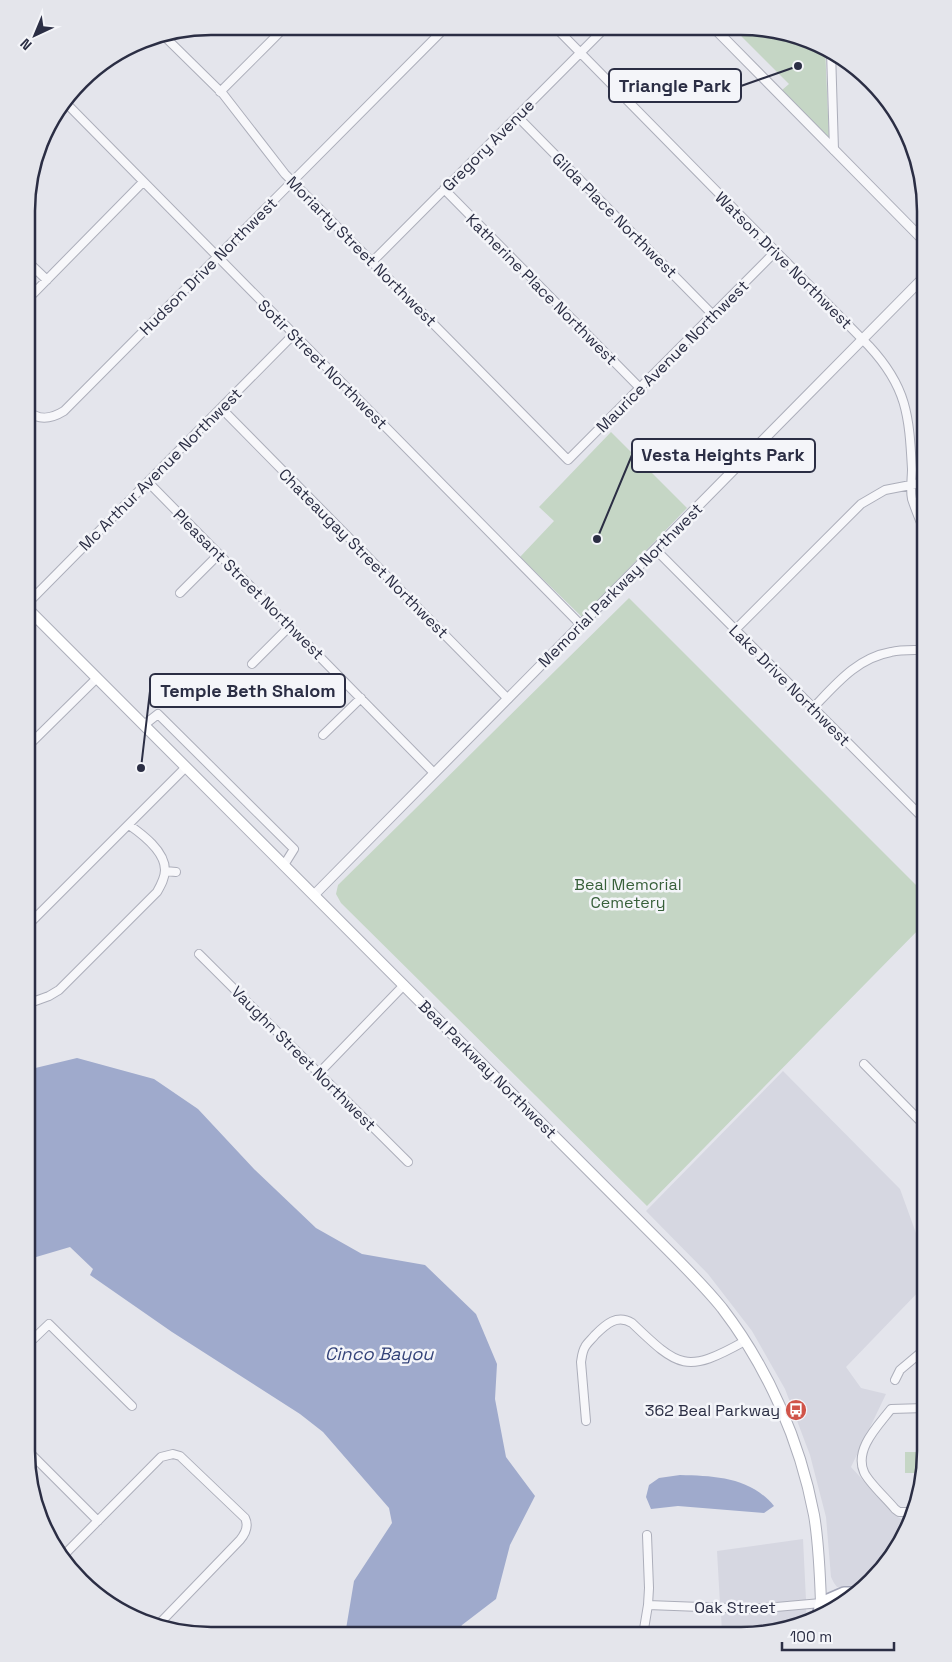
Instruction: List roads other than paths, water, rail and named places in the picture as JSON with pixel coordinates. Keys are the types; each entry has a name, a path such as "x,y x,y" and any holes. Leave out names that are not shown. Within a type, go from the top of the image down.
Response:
{"main road":[{"name":"Beal Parkway Northwest","path":"35,616 691,1272 720,1306 745,1340 784,1416 799,1457 814,1518 819,1560 821,1608"},
{"path":"821,1603 845,1593"},
{"name":"Beal Parkway Northwest","path":"820,1609 821,1603"},
{"path":"821,1603 826,1605"}],"street":[{"path":"220,92 277,35"},
{"name":"Hudson Drive Northwest","path":"35,416 47,419 64,412 438,35"},
{"name":"Watson Drive Northwest","path":"563,35 882,359 901,392 908,419 912,498 917,511"},
{"name":"Gregory Avenue","path":"372,262 598,35"},
{"path":"721,35 917,234"},
{"name":"Moriarty Street Northwest","path":"168,40 220,92 292,181 568,460"},
{"path":"831,60 834,150"},
{"name":"Sotir Street Northwest","path":"69,106 580,625"},
{"name":"Gilda Place Northwest","path":"517,116 713,315"},
{"path":"35,292 143,182"},
{"name":"Katherine Place Northwest","path":"444,189 640,388"},
{"name":"Maurice Avenue Northwest","path":"568,460 776,251"},
{"path":"35,269 47,280"},
{"name":"Memorial Parkway Northwest","path":"314,895 917,284"},
{"name":"Mc Arthur Avenue Northwest","path":"35,596 294,334"},
{"name":"Chateaugay Street Northwest","path":"221,408 508,698"},
{"name":"Pleasant Street Northwest","path":"148,482 434,773"},
{"path":"736,630 861,504 884,490 917,483"},
{"name":"Lake Drive Northwest","path":"655,549 917,812"},
{"path":"180,592 219,554"},
{"path":"252,664 290,626"},
{"path":"813,708 863,661 891,652 917,651"},
{"path":"35,739 97,678"},
{"path":"323,735 361,698"},
{"path":"144,725 158,714 294,849 284,865"},
{"path":"35,918 186,767"},
{"path":"35,1001 59,990 150,900 161,884 165,871 164,865 155,848 128,825"},
{"path":"165,871 176,872"},
{"name":"Vaughn Street Northwest","path":"199,954 408,1162"},
{"path":"319,1073 404,985"},
{"path":"864,1064 917,1117"},
{"path":"586,1420 582,1354 589,1342 608,1323 626,1319 668,1355 687,1362 698,1362 714,1357 745,1340"},
{"path":"35,1334 49,1324 132,1406"},
{"path":"896,1380 900,1370 917,1356"},
{"path":"906,1512 899,1512 864,1472 862,1457 867,1442 891,1409 917,1408"},
{"path":"67,1552 161,1457 168,1454 177,1455 245,1518 247,1525 244,1536 162,1620"},
{"path":"35,1458 98,1521"},
{"path":"644,1627 649,1588 647,1535"},
{"name":"Oak Street","path":"648,1605 753,1609 821,1603"}],"water":[{"name":"Cinco Bayou","path":"77,1058 154,1079 198,1109 254,1169 316,1228 362,1254 425,1265 476,1314 497,1364 495,1399 506,1457 535,1496 510,1545 496,1599 461,1627 346,1627 354,1581 392,1523 389,1508 323,1432 300,1414 172,1332 90,1275 93,1269 70,1247 35,1257 35,1068"},
{"path":"680,1475 706,1476 731,1480 754,1489 765,1496 774,1506 764,1513 678,1506 651,1509 646,1497 649,1485 659,1478"}],"place":[{"name":"Triangle Park","path":"798,66"},
{"name":"Vesta Heights Park","path":"597,539"},
{"name":"Temple Beth Shalom","path":"141,768"},
{"name":"362 Beal Parkway","path":"796,1410"}],"park label":[{"name":"Beal Memorial Cemetery","path":"628,893"}]}
